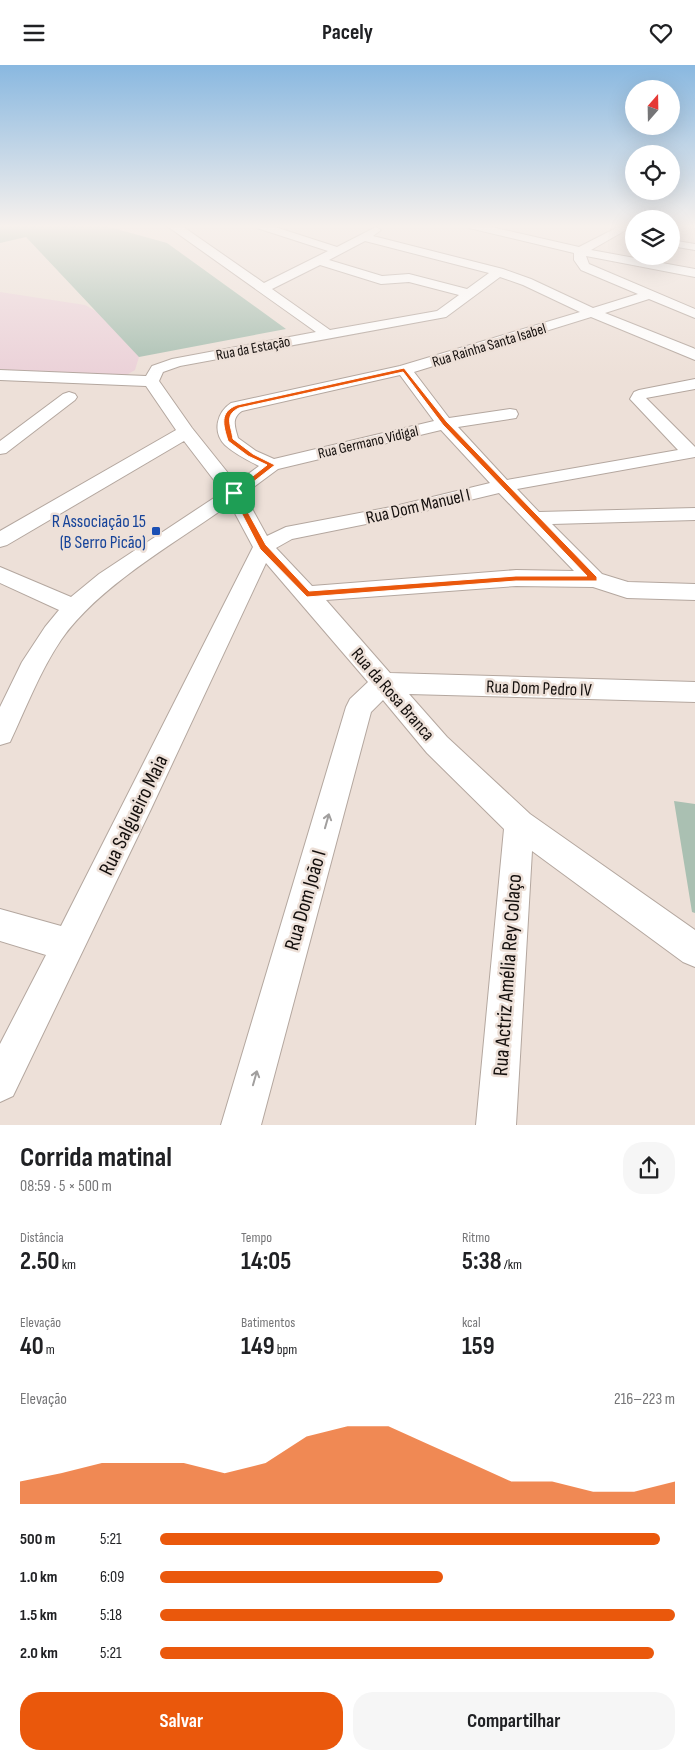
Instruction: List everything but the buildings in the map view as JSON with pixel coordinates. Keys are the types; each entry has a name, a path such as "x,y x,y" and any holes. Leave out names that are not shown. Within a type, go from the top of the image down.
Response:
{"street":[{"path":"244,275 327,334"},
{"path":"263,289 290,275"},
{"path":"366,275 381,280 409,278 469,295"},
{"name":"Rua da Estação","path":"151,381 157,369 177,362 441,314 494,275"},
{"path":"508,275 593,313 688,351 695,356"},
{"path":"604,275 695,314"},
{"name":"Rua Rainha Santa Isabel","path":"272,465 250,455 230,440 226,416 229,411 237,407 404,370 649,295"},
{"path":"404,370 445,424 502,486 536,518 594,579"},
{"path":"0,375 151,381"},
{"name":"Rua da Rosa Branca","path":"151,381 186,432 234,493 263,547 307,594 437,745 519,824 695,949"},
{"path":"693,452 638,399 640,395 645,393 695,384"},
{"path":"1,446 69,397"},
{"name":"Rua Germano Vidigal","path":"0,734 31,669 53,633 74,608 107,579 272,465 445,424 510,413"},
{"path":"0,541 186,432"},
{"name":"Rua Dom Manuel I","path":"263,547 286,534 391,513 502,486 693,452"},
{"path":"536,518 695,514"},
{"name":"Rua Salgueiro Maia","path":"0,1083 263,547"},
{"path":"0,574 74,608"},
{"path":"307,594 516,578 594,579 627,589 695,591"},
{"name":"Rua Dom Pedro IV","path":"384,683 695,693"},
{"name":"Rua Dom João I","path":"242,1125 360,707 384,683"},
{"name":"Rua Actriz Amélia Rey Colaço","path":"496,1125 519,824"},
{"path":"0,925 68,945"}],"shaded area":[{"path":"0,292 85,305 140,336 139,357 135,370 123,377 0,375"}],"green space":[{"path":"62,275 212,275 286,329 139,357"},
{"path":"674,801 695,804 695,913 692,912"}],"place":[{"name":"R Associação 15 (B Serro Picão)","path":"156,531"}],"route":[{"path":"404,370 445,424 502,486 536,518 570,556 594,579 516,578 307,594 263,547 234,493 272,465 250,455 230,440 226,416 229,411 237,407 404,370"}]}
